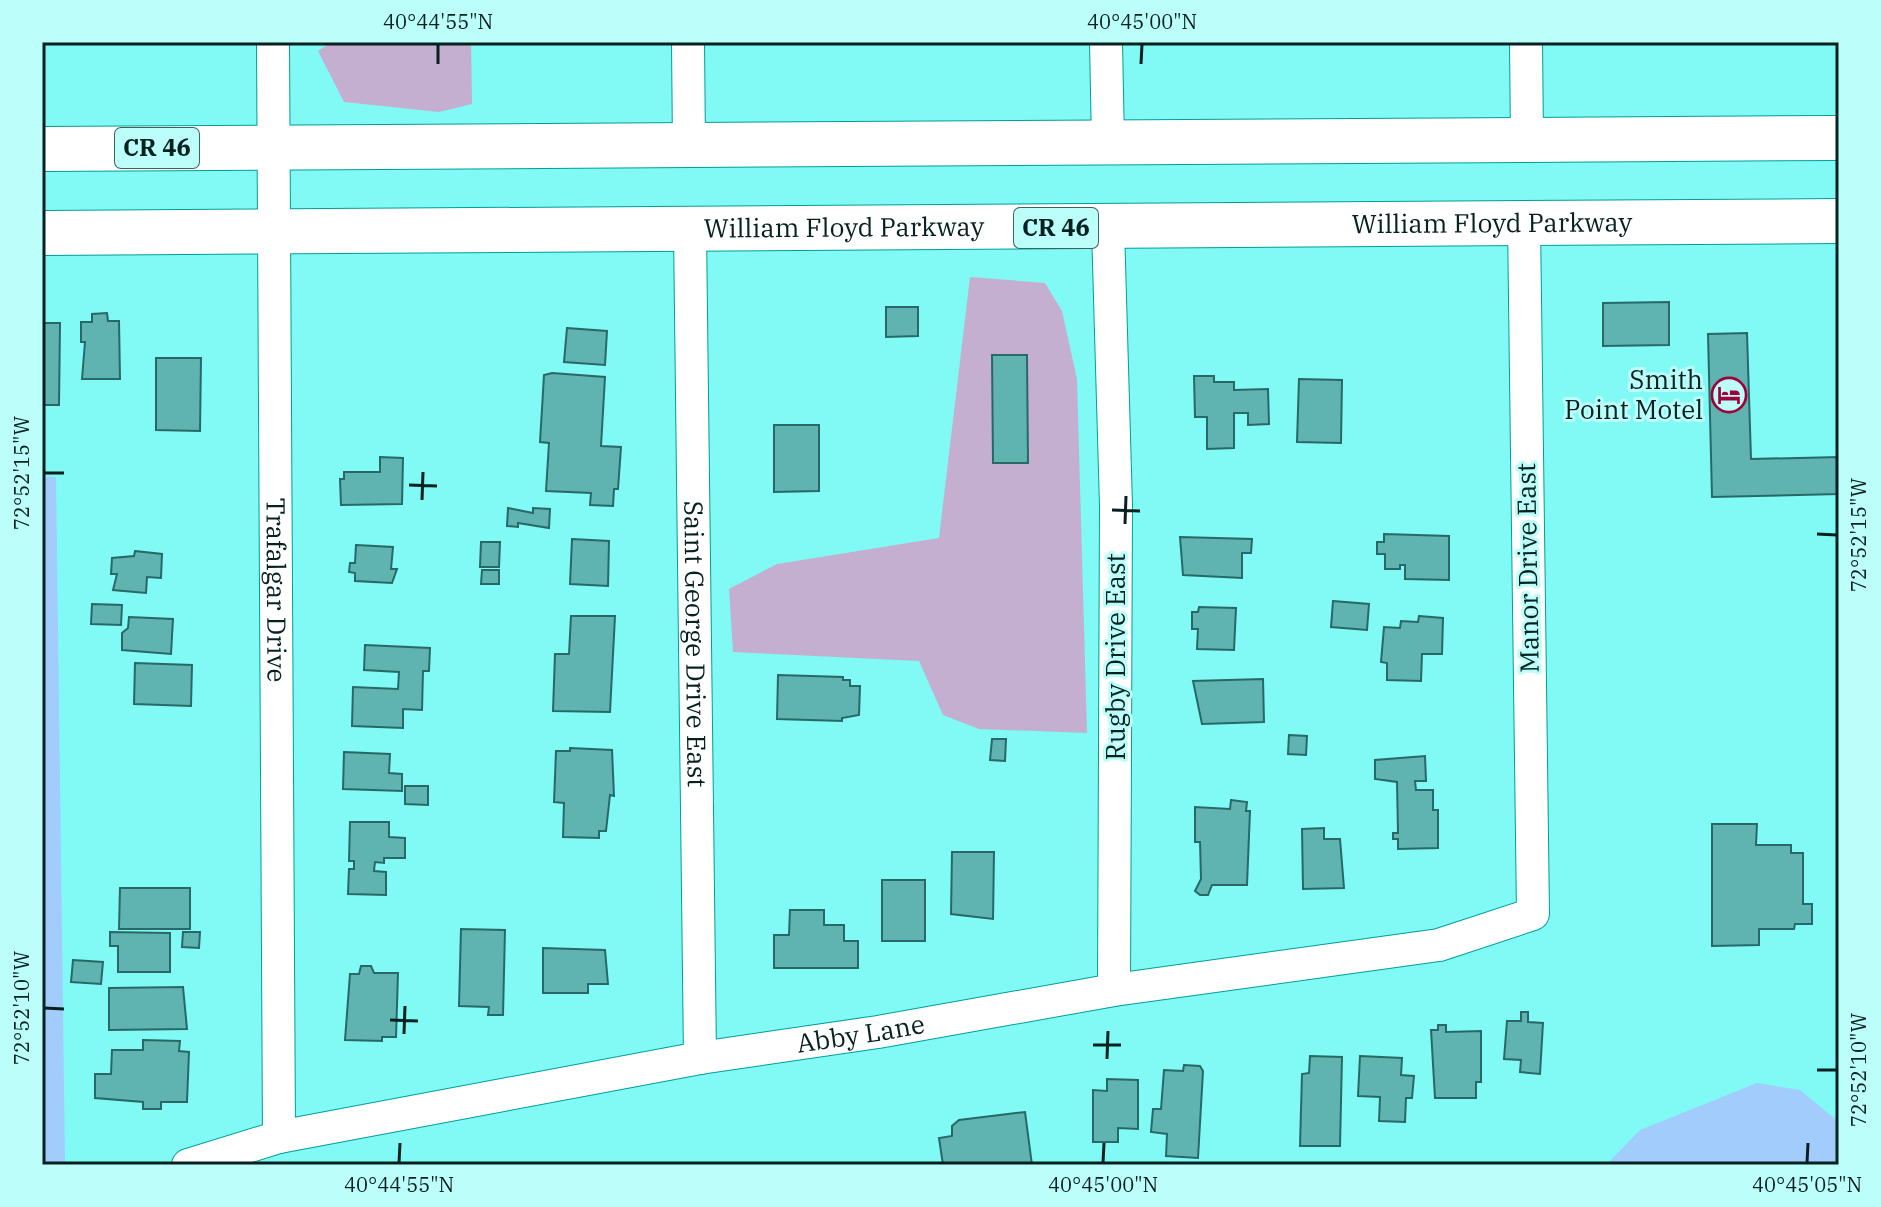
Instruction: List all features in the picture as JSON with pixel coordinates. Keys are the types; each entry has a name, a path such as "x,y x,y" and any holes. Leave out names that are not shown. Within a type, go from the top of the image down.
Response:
{"highway":[{"name":"CR 46","path":"42,149 1839,138"},
{"name":"William Floyd Parkway","path":"42,233 1839,221"}],"street":[{"name":"Trafalgar Drive","path":"273,42 279,1137"},
{"path":"688,42 689,147"},
{"path":"1106,42 1108,142"},
{"path":"1526,42 1527,140"},
{"name":"Manor Drive East","path":"1524,222 1533,914"},
{"name":"Rugby Drive East","path":"1108,228 1116,506 1114,990"},
{"name":"Saint George Drive East","path":"690,230 700,1058"},
{"name":"Abby Lane","path":"188,1165 279,1137 700,1058 878,1032 1114,990 1439,945 1533,914"}],"shaded area":[{"path":"332,42 471,42 472,104 439,112 344,102 318,51"},
{"path":"970,277 1045,283 1062,311 1077,379 1087,733 979,729 943,715 919,661 733,652 729,589 777,564 939,538"}],"water":[{"path":"42,476 56,477 65,1165 42,1165"},
{"path":"1757,1083 1800,1090 1839,1122 1839,1165 1606,1165 1640,1130"}],"building":[{"path":"1669,302 1669,345 1603,346 1603,303"},
{"path":"886,307 918,307 918,336 886,337"},
{"path":"107,313 108,321 119,321 120,379 82,379 85,342 81,342 81,322 92,322 92,314"},
{"path":"42,323 60,323 59,405 42,405"},
{"path":"567,328 607,331 605,365 564,362"},
{"name":"Smith Point Motel","path":"1747,333 1751,459 1839,457 1839,494 1712,497 1708,334"},
{"path":"992,355 1027,355 1028,463 993,463"},
{"path":"156,358 201,358 200,431 156,430"},
{"path":"544,375 605,377 601,446 621,447 618,489 614,489 613,506 590,505 591,493 546,491 549,443 540,442"},
{"path":"1194,376 1214,376 1214,382 1234,382 1234,390 1268,389 1269,424 1248,425 1248,413 1234,413 1234,448 1207,449 1207,417 1195,417"},
{"path":"1299,379 1342,380 1341,443 1297,442"},
{"path":"774,425 819,425 819,491 774,492"},
{"path":"380,457 403,458 402,504 341,505 340,479 344,479 344,472 380,472"},
{"path":"508,508 533,513 533,508 550,509 549,528 518,523 518,527 507,526"},
{"path":"1384,534 1449,536 1449,580 1405,579 1405,565 1400,565 1400,569 1385,569 1385,554 1377,554 1377,542 1384,542"},
{"path":"1180,537 1252,539 1251,553 1242,553 1242,578 1183,575"},
{"path":"572,539 609,541 608,586 570,584"},
{"path":"481,542 500,542 499,567 480,567"},
{"path":"356,545 393,547 391,569 397,569 392,583 355,581 355,573 349,572 350,563 355,563"},
{"path":"135,551 162,554 161,578 147,577 146,593 113,590 117,574 111,574 112,558 134,556"},
{"path":"482,570 499,570 499,584 481,584"},
{"path":"1333,601 1369,604 1367,630 1331,627"},
{"path":"92,604 122,605 121,625 91,624"},
{"path":"1199,607 1236,608 1234,650 1197,649 1198,629 1192,629 1192,612 1198,612"},
{"path":"571,616 615,616 610,712 553,711 555,654 569,654"},
{"path":"1419,616 1443,618 1442,654 1422,654 1421,681 1387,680 1387,663 1381,662 1384,627 1400,628 1401,621 1418,622"},
{"path":"129,617 173,619 171,654 122,650 122,633 128,628"},
{"path":"365,645 430,648 429,671 423,671 422,710 403,709 403,728 352,726 353,687 398,689 399,672 364,670"},
{"path":"135,663 192,665 191,706 134,704"},
{"path":"778,675 843,677 843,680 850,680 850,686 860,686 859,715 842,718 842,721 777,719"},
{"path":"1263,679 1264,722 1202,724 1193,681"},
{"path":"1289,735 1307,736 1306,755 1288,754"},
{"path":"992,739 1006,739 1005,761 990,760"},
{"path":"570,748 612,750 614,796 610,795 606,831 599,831 599,838 563,837 564,803 554,802 556,751 570,751"},
{"path":"344,752 390,754 389,773 402,774 402,791 343,789"},
{"path":"1425,756 1426,781 1415,781 1416,790 1433,790 1433,810 1438,810 1438,848 1398,849 1398,839 1393,839 1393,833 1398,833 1397,782 1375,779 1375,760"},
{"path":"405,786 428,786 428,805 405,804"},
{"path":"1231,800 1247,802 1246,811 1250,811 1247,885 1212,885 1208,895 1200,895 1195,891 1201,879 1200,842 1195,842 1195,807 1230,809"},
{"path":"350,822 389,822 389,837 405,838 405,858 384,858 384,863 375,862 374,871 386,872 386,895 348,894 349,869 354,869 354,861 349,861"},
{"path":"1712,824 1757,824 1756,845 1791,845 1791,853 1803,853 1803,904 1812,904 1812,924 1795,924 1794,929 1759,929 1759,945 1712,946"},
{"path":"1324,828 1324,839 1340,839 1344,888 1303,889 1302,829"},
{"path":"952,852 994,852 993,919 951,914"},
{"path":"882,880 925,880 925,941 882,941"},
{"path":"120,888 190,888 190,929 119,929"},
{"path":"790,910 824,910 824,925 844,925 844,941 858,941 858,968 774,968 774,935 789,935"},
{"path":"461,929 505,930 503,1015 488,1015 489,1007 459,1006"},
{"path":"110,932 170,933 170,972 118,972 118,946 110,946"},
{"path":"183,932 200,932 199,948 182,947"},
{"path":"543,948 605,950 608,984 588,984 588,993 543,993"},
{"path":"73,960 103,962 101,984 71,982"},
{"path":"361,966 371,966 374,973 398,973 396,1037 382,1037 382,1041 345,1040 350,974 359,974"},
{"path":"183,987 187,1029 109,1030 109,988"},
{"path":"1521,1012 1528,1012 1528,1022 1543,1023 1540,1074 1520,1072 1521,1060 1504,1059 1507,1021 1521,1021"},
{"path":"1438,1025 1446,1025 1446,1032 1481,1031 1481,1082 1476,1082 1476,1098 1435,1098 1431,1030 1438,1030"},
{"path":"143,1040 180,1041 179,1051 189,1052 187,1102 161,1102 161,1109 143,1109 143,1102 95,1098 95,1074 111,1074 112,1050 143,1050"},
{"path":"1310,1056 1342,1057 1340,1146 1300,1146 1302,1074 1309,1073"},
{"path":"1360,1056 1402,1058 1401,1075 1414,1076 1412,1098 1406,1098 1405,1122 1379,1121 1380,1097 1358,1096"},
{"path":"1184,1065 1200,1066 1203,1071 1198,1158 1166,1156 1167,1134 1151,1132 1153,1109 1161,1109 1164,1070 1183,1071"},
{"path":"1107,1079 1138,1080 1138,1129 1118,1128 1118,1142 1093,1142 1093,1090 1107,1091"},
{"path":"1025,1112 1032,1165 943,1165 939,1138 952,1136 952,1126 959,1120"}],"place":[{"name":"Smith Point Motel","path":"1729,395"}]}
